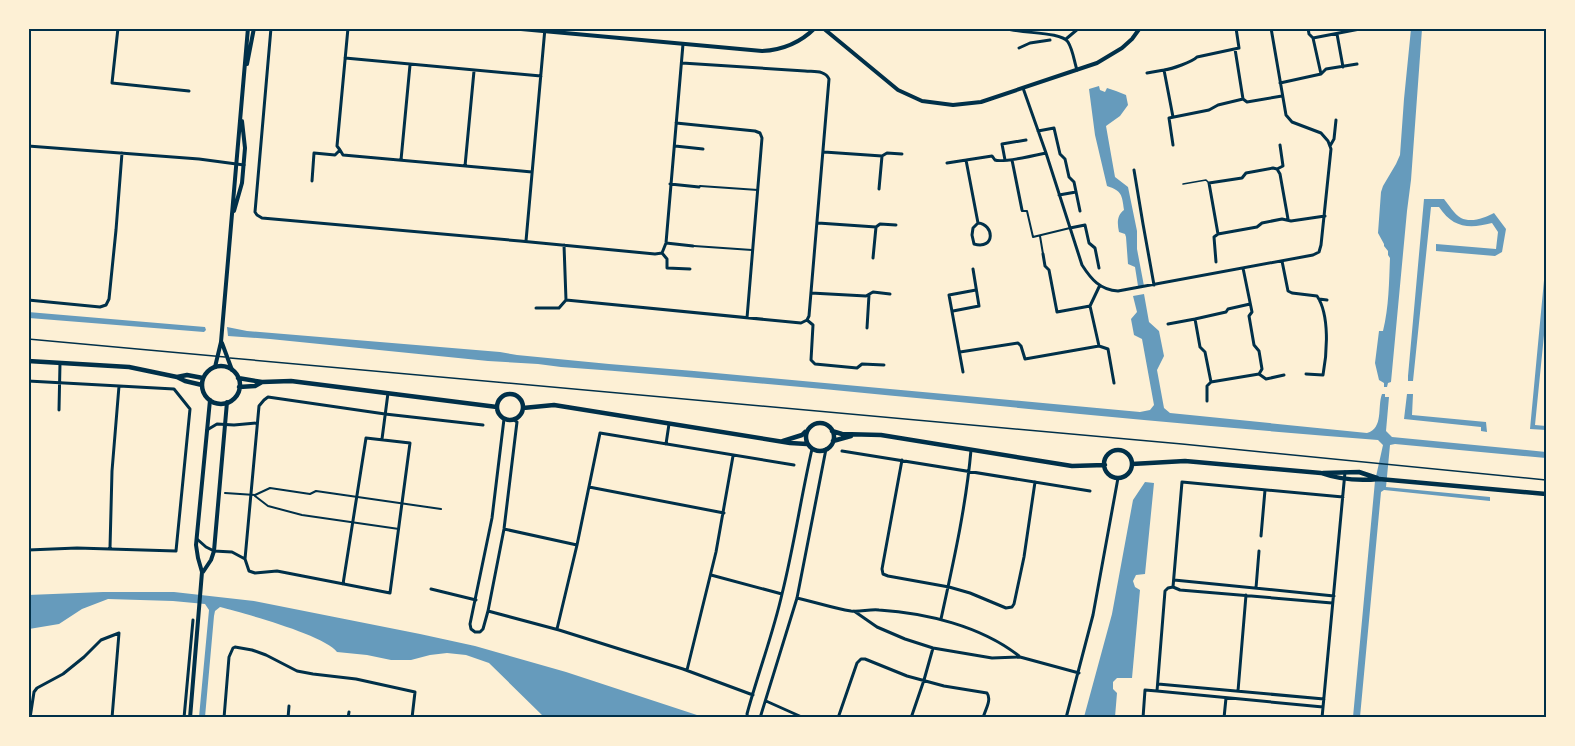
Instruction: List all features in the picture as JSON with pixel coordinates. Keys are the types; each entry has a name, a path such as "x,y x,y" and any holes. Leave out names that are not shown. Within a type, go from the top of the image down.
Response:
{"main road":[{"path":"28,361 129,367 202,385"},
{"path":"215,367 226,367 232,370 238,378 239,387 235,396 221,403 210,400 202,385 203,378 208,371 215,367"},
{"path":"177,377 187,375 203,378"},
{"path":"238,378 262,382 291,381 497,407"},
{"path":"239,387 255,386 262,382"},
{"path":"510,394 518,397 523,408 514,420 504,419 497,407 502,397 510,394"},
{"path":"523,408 554,405 807,444"},
{"path":"783,441 802,435 811,426 820,423 842,434 881,435 1072,466 1105,465"},
{"path":"807,430 807,444 812,449 821,451 840,438 862,434"},
{"path":"832,431 833,441"},
{"path":"1118,450 1126,453 1132,464 1128,474 1118,478 1108,472 1105,465 1107,456 1118,450"},
{"path":"1132,464 1185,461 1321,473 1329,476 1345,475 1546,494"}],"street":[{"path":"118,28 112,83 189,91"},
{"path":"233,214 242,183 244,165 245,142 242,116 248,28"},
{"path":"246,68 254,28"},
{"path":"270,28 255,201 256,215 262,218 662,253"},
{"path":"348,28 337,146 343,155 532,172"},
{"path":"510,28 752,51 770,51 792,45 815,28"},
{"path":"823,28 890,85 922,101 944,105 967,105 981,102 1097,63 1115,53 1132,39 1140,28"},
{"path":"1005,28 1013,32 1054,35 1066,39"},
{"path":"1066,39 1079,28"},
{"path":"1147,73 1176,68 1197,57 1239,48 1236,28"},
{"path":"1271,28 1282,96 1288,118 1292,122 1321,133 1330,146"},
{"path":"1308,28 1313,38 1321,74"},
{"path":"1313,38 1365,28"},
{"path":"526,241 545,30"},
{"path":"1030,33 1030,44"},
{"path":"1337,34 1343,67"},
{"path":"1066,39 1077,70"},
{"path":"1019,48 1050,40"},
{"path":"662,253 666,243 683,44"},
{"path":"1234,49 1243,99"},
{"path":"345,58 541,76"},
{"path":"566,300 801,323 809,316 830,83 827,75 806,71 682,63"},
{"path":"1280,83 1321,74 1326,69 1357,64"},
{"path":"401,160 410,65"},
{"path":"1164,70 1173,117"},
{"path":"465,166 474,71"},
{"path":"1023,88 1082,265 1090,277 1106,290 1118,291 1154,285 1319,252 1325,216 1330,146 1334,139 1336,120"},
{"path":"1173,145 1168,118 1209,110 1218,105 1243,99 1247,102 1282,96"},
{"path":"215,367 221,342 239,126 242,116"},
{"path":"676,123 755,130 762,138 747,318"},
{"path":"1038,131 1054,128 1060,154 1065,159 1069,177 1074,182 1080,211"},
{"path":"1005,160 1002,144 1026,140"},
{"path":"1218,234 1209,183 1242,178 1246,173 1277,169 1283,166 1280,145"},
{"path":"28,146 199,159 244,165"},
{"path":"674,146 704,148"},
{"path":"312,181 314,153 335,154 340,150"},
{"path":"824,152 882,156 887,153 902,154"},
{"path":"28,300 100,307 106,305 109,299 122,153"},
{"path":"947,162 992,156 998,161 1012,160 1046,153"},
{"path":"879,189 882,156"},
{"path":"966,160 978,223"},
{"path":"1012,160 1022,210 1027,211 1033,237 1086,225 1089,243 1095,248 1100,268"},
{"path":"1277,169 1280,174 1288,219"},
{"path":"1134,171 1154,285"},
{"path":"670,184 758,190"},
{"path":"1059,195 1076,192"},
{"path":"1216,261 1214,237 1218,234 1257,227 1262,223 1325,216"},
{"path":"817,223 876,227 880,224 896,225"},
{"path":"978,223 987,226 990,235 988,243 982,246 974,244 973,239 973,228 978,223"},
{"path":"873,258 876,227"},
{"path":"1040,236 1057,312 1090,306"},
{"path":"666,243 752,250"},
{"path":"536,308 559,308 566,300 564,245"},
{"path":"662,253 667,259 667,268 690,269"},
{"path":"1282,261 1288,291 1310,294 1327,300"},
{"path":"1243,268 1252,312 1249,316 1254,345 1259,351 1262,369 1259,374"},
{"path":"953,311 979,306 973,269"},
{"path":"1099,346 1090,306 1100,286"},
{"path":"963,372 949,295 976,290"},
{"path":"811,293 866,296 873,292 890,294"},
{"path":"867,328 869,295"},
{"path":"1306,374 1323,375 1327,341 1319,299"},
{"path":"1168,324 1226,312 1228,309 1250,304"},
{"path":"1195,319 1200,347 1205,352 1210,382 1207,386 1208,401"},
{"path":"807,320 813,325 811,360 815,364 857,368 862,364 884,365"},
{"path":"221,342 232,370"},
{"path":"960,352 1018,343 1021,345 1025,359 1099,346 1108,349 1114,383"},
{"path":"58,410 60,363"},
{"path":"1210,382 1259,374 1266,379 1284,375"},
{"path":"28,381 174,389 190,409 176,551 110,548 28,550"},
{"path":"110,548 112,471 119,386"},
{"path":"382,440 388,393"},
{"path":"343,584 366,438 410,443 390,593 278,572 255,573 249,571 244,559 253,495 259,406 264,400 268,397 483,425"},
{"path":"184,717 199,611 202,572 198,558 197,539 210,400"},
{"path":"202,572 211,560 214,551 227,402"},
{"path":"504,419 492,518 470,627 475,632 483,629 504,529 517,422 514,420"},
{"path":"207,430 217,424 257,423"},
{"path":"666,444 669,424"},
{"path":"557,629 578,545 600,433 794,465"},
{"path":"748,717 782,594 812,449"},
{"path":"760,717 797,598 826,449"},
{"path":"940,620 969,472 971,450"},
{"path":"842,451 1090,491"},
{"path":"687,670 711,575 733,456"},
{"path":"902,460 882,569 883,574 948,586 1006,608 1012,608 1024,557 1035,482"},
{"path":"1322,717 1345,475"},
{"path":"1065,717 1096,600 1118,478"},
{"path":"1173,587 1182,482 1343,497"},
{"path":"589,487 724,513"},
{"path":"225,493 253,495 270,488 310,494 316,491 441,509"},
{"path":"1261,536 1265,490"},
{"path":"253,495 268,506 302,515 399,529"},
{"path":"504,529 578,545"},
{"path":"197,539 214,551 232,552 244,559"},
{"path":"1256,588 1259,551"},
{"path":"711,575 782,594"},
{"path":"1174,580 1334,596"},
{"path":"1157,691 1168,588 1333,603"},
{"path":"431,589 476,600"},
{"path":"1238,691 1246,595"},
{"path":"797,598 854,611 878,610 911,613 940,620 985,636 1007,647 1020,657"},
{"path":"488,610 687,670 753,695"},
{"path":"854,611 877,627 933,648 992,658 1020,657 1078,673"},
{"path":"190,717 193,620"},
{"path":"30,717 34,692 37,688 63,674 101,640 119,633 112,717"},
{"path":"224,717 229,657 234,647 252,650 297,670 313,674 356,679 415,692 412,717"},
{"path":"911,717 933,648"},
{"path":"838,717 857,663 861,659 944,686 987,693 989,699 983,717"},
{"path":"1158,684 1324,699"},
{"path":"1143,717 1145,690 1323,707"},
{"path":"1224,717 1226,698"},
{"path":"766,701 804,717"},
{"path":"288,717 289,706"},
{"path":"348,717 349,712"}],"lane":[{"path":"1183,184 1206,180 1209,183"},
{"path":"28,339 1182,444 1546,480"}],"water":[{"path":"1411,29 1422,29 1411,180 1391,382 1384,387 1384,383 1379,380 1375,363 1379,331 1383,331 1386,313 1390,258 1378,233 1381,192 1400,155"},
{"path":"1099,86 1100,90 1105,92 1107,88 1126,95 1128,105 1120,116 1106,126 1115,177 1128,187 1137,231 1137,249 1144,286 1138,286 1135,267 1128,264 1126,237 1125,234 1119,232 1118,225 1119,217 1124,210 1123,201 1116,190 1107,186 1095,135 1089,89"},
{"path":"1424,199 1444,199 1456,214 1469,220 1494,213 1506,229 1502,252 1495,256 1436,251 1436,244 1496,249 1498,232 1492,223 1476,226 1462,225 1450,219 1439,207 1431,207 1413,381 1408,381 1408,376"},
{"path":"1546,259 1546,315 1535,425 1546,426 1546,430 1530,429"},
{"path":"1144,294 1149,322 1159,331 1164,356 1157,370 1164,408 1170,413 1367,433 1376,427 1382,394 1385,394 1385,397 1389,397 1386,431 1392,437 1546,452 1546,458 1390,445 1386,487 1490,497 1490,501 1384,490 1381,492 1360,717 1353,717 1375,481 1383,445 1378,440 228,336 227,327 247,331 500,352 1140,412 1150,410 1154,405 1142,339 1134,335 1131,319 1137,312 1133,296"},
{"path":"28,312 205,327 206,330 204,332 29,318"},
{"path":"1407,394 1413,394 1412,415 1486,422 1487,432 1481,431 1481,427 1404,419"},
{"path":"1145,482 1154,483 1145,574 1136,575 1133,581 1135,587 1140,590 1132,678 1117,678 1113,682 1113,689 1117,693 1115,717 1084,717 1112,614 1133,500"},
{"path":"174,592 254,601 420,634 475,646 566,672 703,717 544,717 489,663 466,655 447,653 411,660 391,660 337,652 329,645 301,632 220,607 215,611 214,616 205,717 199,717 209,610 205,604 108,599 82,609 59,624 29,629 28,595"}]}
